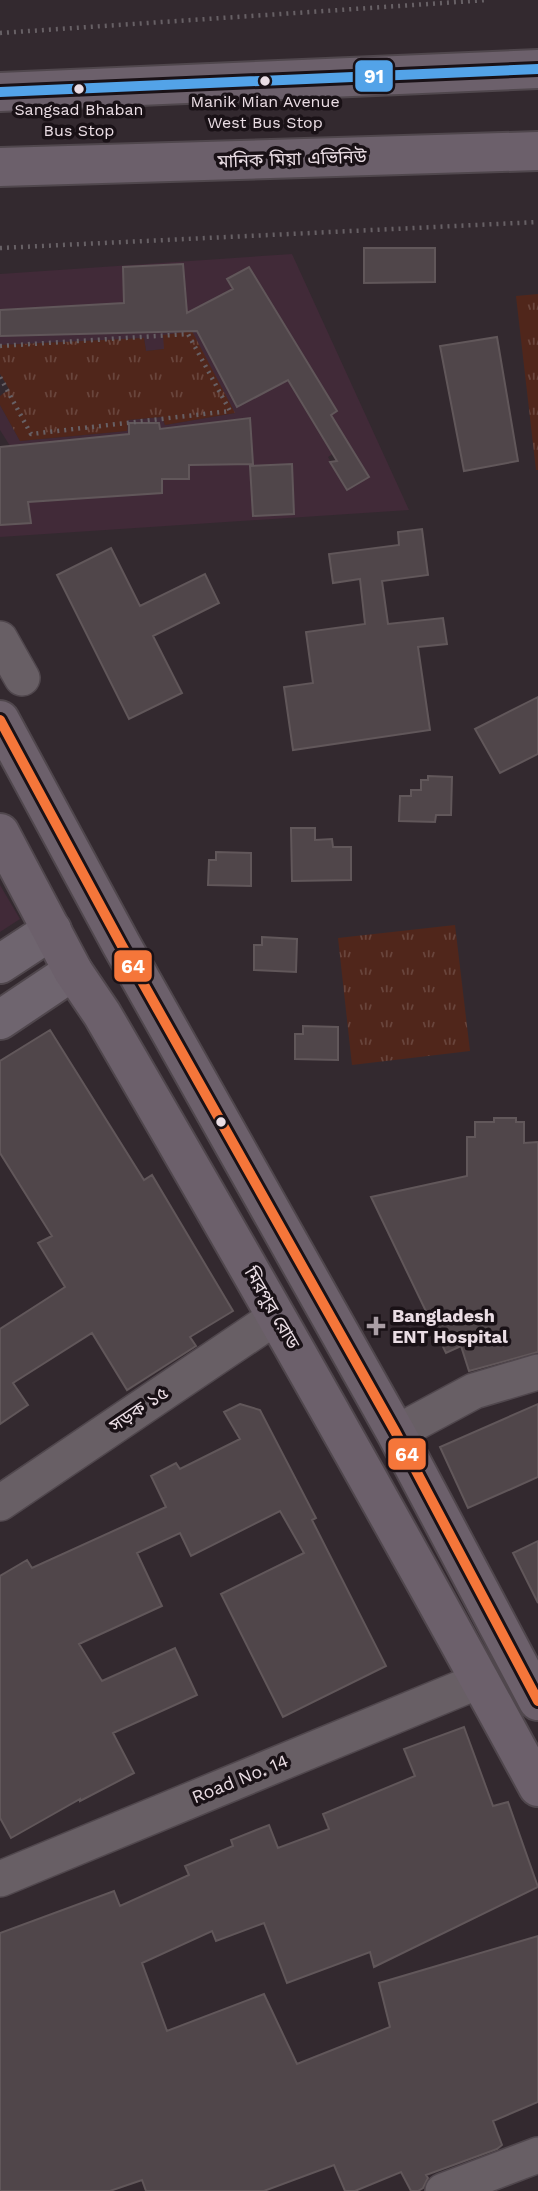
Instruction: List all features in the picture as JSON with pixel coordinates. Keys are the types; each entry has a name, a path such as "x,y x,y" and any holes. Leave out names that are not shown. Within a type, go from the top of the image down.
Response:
{"highway":[{"path":"0,92 538,69"},
{"name":"মানিক মিয়া এভিনিউ","path":"0,167 538,151"},
{"path":"0,196 47,166"},
{"path":"0,720 121,944 396,1433 538,1702"},
{"name":"মিরপুর রোড","path":"0,833 74,971 102,1014 277,1316 481,1680 524,1728 538,1787"},
{"path":"74,971 121,944"}],"main road":[{"path":"0,964 52,930"},
{"path":"0,1020 74,971"}],"street":[{"path":"0,639 22,678"},
{"name":"সড়ক ১৫","path":"0,1503 277,1316"},
{"path":"396,1433 474,1391 538,1372"},
{"name":"Road No. 14","path":"0,1879 481,1680"},
{"path":"443,2191 538,2155"}],"path":[{"path":"0,33 486,0"},
{"path":"0,248 538,222"},
{"path":"0,346 188,334 230,411 31,434 0,377"}],"shaded area":[{"path":"292,254 409,510 0,537 0,525 30,523 28,502 162,479 189,479 189,465 252,464 160,429 159,423 129,423 129,434 10,446 0,430 0,405 20,441 127,431 128,420 162,417 165,425 235,413 164,349 146,351 144,338 0,345 0,274","holes":["183,264 187,304 171,307 171,332 18,335 17,309 124,303 123,267","249,267 337,411 315,424 227,280","223,294 273,388 237,407 187,313","349,444 369,477 347,489 328,457","292,464 294,513 253,516 250,466"]},
{"path":"0,885 20,919 0,932"}],"green space":[{"path":"538,294 538,470 536,470 516,296"},
{"path":"192,331 235,413 165,425 162,417 128,420 127,431 20,441 0,405 0,396 9,389 0,374 0,345 144,338 146,351 164,349 163,335"},
{"path":"455,925 470,1051 352,1065 338,938"}],"building":[{"path":"364,248 435,248 435,282 364,283"},
{"path":"183,264 187,313 233,289 227,279 249,267 337,411 331,415 369,477 347,490 330,462 337,461 288,380 237,407 197,331 0,336 0,310 124,303 123,267"},
{"path":"497,337 518,461 464,471 440,346"},
{"path":"250,418 253,464 189,465 189,479 162,479 162,493 28,502 31,523 0,525 0,447 129,434 129,423 159,423 160,429"},
{"path":"292,464 294,514 253,516 250,466"},
{"path":"422,529 428,575 382,581 388,624 443,618 447,644 418,647 430,730 293,750 284,687 313,683 306,632 365,624 360,579 333,583 329,554 399,545 398,532"},
{"path":"111,548 140,606 205,574 219,603 153,636 182,693 129,719 57,575"},
{"path":"538,697 538,754 500,773 475,729"},
{"path":"428,776 452,777 451,815 436,815 435,822 399,821 400,796 411,796 411,790 421,790 421,780 428,780"},
{"path":"291,828 315,828 315,840 332,839 333,847 351,847 351,880 292,881"},
{"path":"216,852 251,853 251,886 208,885 209,860 216,860"},
{"path":"262,937 297,939 296,972 254,970 254,945 262,945"},
{"path":"303,1026 338,1027 338,1060 295,1059 295,1034 303,1034"},
{"path":"50,1030 144,1180 152,1175 233,1311 190,1337 196,1346 127,1390 92,1333 13,1383 28,1405 0,1424 0,1329 65,1287 38,1243 52,1236 0,1153 0,1061"},
{"path":"494,1118 516,1118 516,1122 524,1122 524,1143 538,1142 538,1352 469,1371 461,1346 446,1353 371,1197 467,1176 467,1137 475,1137 475,1122 494,1122"},
{"path":"240,1404 260,1410 316,1518 312,1520 386,1666 283,1717 221,1594 304,1553 280,1511 191,1556 180,1533 137,1553 162,1606 79,1644 102,1681 175,1648 197,1695 113,1733 134,1773 80,1799 11,1838 0,1818 0,1576 27,1560 32,1568 166,1507 151,1476 176,1463 180,1469 240,1439 224,1412"},
{"path":"538,1404 538,1477 468,1508 440,1447"},
{"path":"538,1541 538,1603 513,1553"},
{"path":"464,1727 493,1806 508,1802 538,1887 374,1967 370,1952 287,1983 264,1923 216,1941 212,1931 142,1963 167,2031 264,1994 297,2064 390,2027 379,1983 538,1936 538,2102 493,2121 502,2145 426,2175 428,2178 423,2188 418,2191 411,2191 401,2172 355,2191 345,2191 334,2165 264,2191 146,2191 142,2180 110,2191 0,2191 0,1933 114,1891 120,1906 189,1875 185,1866 233,1846 231,1840 269,1825 278,1848 329,1829 323,1814 415,1776 404,1749"}],"transit line":[{"name":"91","path":"0,92 538,69"},
{"name":"64","path":"0,720 121,944 396,1433 538,1701"}],"place":[{"name":"Manik Mian Avenue West Bus Stop","path":"265,81"},
{"name":"Sangsad Bhaban Bus Stop","path":"79,89"},
{"name":"Bangladesh ENT Hospital","path":"376,1326"}]}
